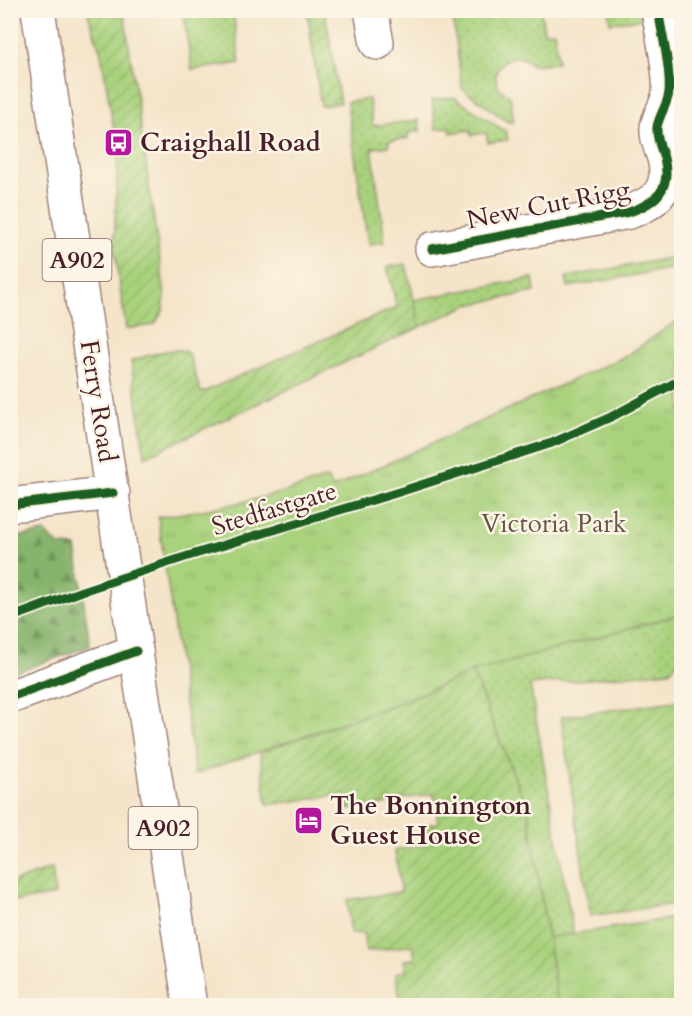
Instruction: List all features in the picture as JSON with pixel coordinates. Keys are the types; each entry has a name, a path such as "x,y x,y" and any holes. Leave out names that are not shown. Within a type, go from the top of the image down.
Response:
{"main road":[{"name":"Ferry Road","path":"38,10 190,1005"},
{"path":"371,10 377,44"},
{"name":"New Cut Rigg","path":"432,249 629,212 648,206 660,194 666,178 666,168 657,135 657,125 669,95 669,83 658,10"},
{"path":"10,505 114,501"},
{"path":"10,697 136,651"}],"green space":[{"path":"87,11 124,11 165,296 163,311 154,325 126,329 114,246 118,154 101,53"},
{"path":"183,11 233,11 240,63 192,70"},
{"path":"307,11 325,11 340,103 321,106"},
{"path":"452,11 541,11 544,32 554,31 558,62 532,65 523,59 514,57 506,60 496,73 496,81 501,89 510,96 514,122 508,122 462,88"},
{"path":"609,11 648,11 649,18 610,23"},
{"path":"454,97 506,132 508,140 488,143 486,133 471,135 470,130 451,133 450,127 436,129 432,100"},
{"path":"369,99 373,126 419,120 420,131 408,133 408,138 388,141 389,146 372,148 385,242 368,244 347,102"},
{"path":"681,256 681,267 568,287 566,277"},
{"path":"406,264 420,327 145,457 131,361 170,350 184,351 189,354 201,393 397,307 387,267"},
{"path":"533,278 535,292 468,305 420,327 413,300"},
{"name":"Victoria Park","path":"681,318 681,614 472,672 407,700 195,774 158,517 244,502 327,478 333,488 626,356"},
{"path":"44,532 60,546 76,547 90,646 11,674 11,538"},
{"path":"678,615 681,657 669,671 530,685 586,1005 558,1005 528,810 472,672"},
{"path":"472,672 528,810 558,1005 418,1006 417,998 400,1000 396,973 406,971 404,960 415,959 413,945 366,952 363,933 351,934 347,900 401,892 395,850 426,845 423,825 438,823 434,794 388,801 388,804 347,809 345,794 267,805 260,752 407,700"},
{"path":"681,700 681,903 590,916 561,717"},
{"path":"52,868 55,895 11,902 11,883"},
{"path":"681,917 681,1005 558,1005 547,938"}],"cycle path":[{"path":"432,249 629,212 647,204 660,193 664,186 666,169 657,127 668,96 669,83 658,10"},
{"name":"Stedfastgate","path":"10,618 82,591 188,556 552,443 611,417 682,379"},
{"path":"10,505 113,493"},
{"path":"10,697 136,651"}],"place":[{"name":"Craighall Road","path":"119,142"},
{"name":"The Bonnington Guest House","path":"309,820"}]}
